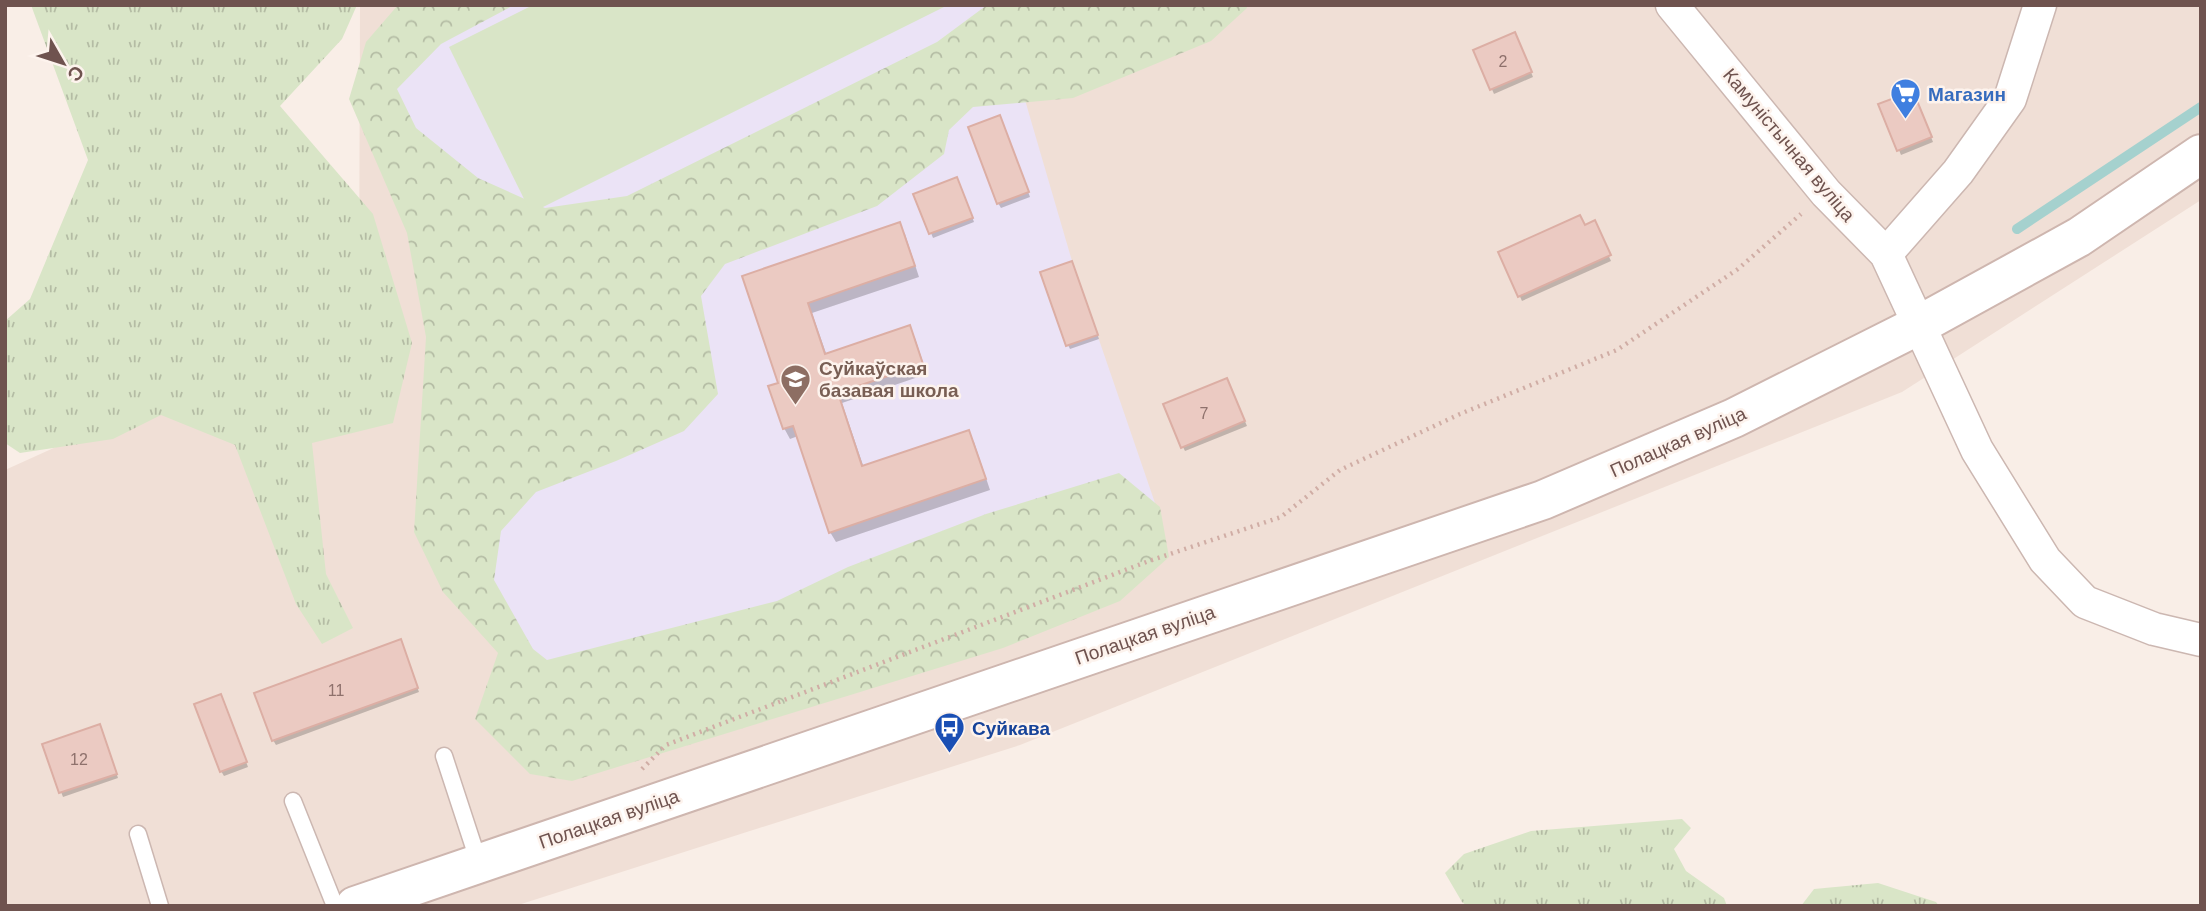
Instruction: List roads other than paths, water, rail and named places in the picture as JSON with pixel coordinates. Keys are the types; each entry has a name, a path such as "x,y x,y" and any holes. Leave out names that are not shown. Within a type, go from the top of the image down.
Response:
{"main road":[{"name":"Полацкая вуліца","path":"355,906 1542,500 1734,418 1919,325 2079,237 2201,154"}],"street":[{"name":"Камуністычная вуліца","path":"1672,5 1826,193 1886,254 1977,450 2046,560 2085,602 2154,629 2201,640"},
{"path":"1886,254 1958,172 2010,99 2040,5"}],"lane":[{"path":"444,756 479,863"},
{"path":"293,801 335,906"},
{"path":"138,834 160,906"}],"waterway":[{"path":"2017,229 2201,107"}],"place":[{"name":"Магазин","path":"1905,121"},
{"name":"Суйкаўская базавая школа","path":"796,406"},
{"name":"Суйкава","path":"949,755"}]}
